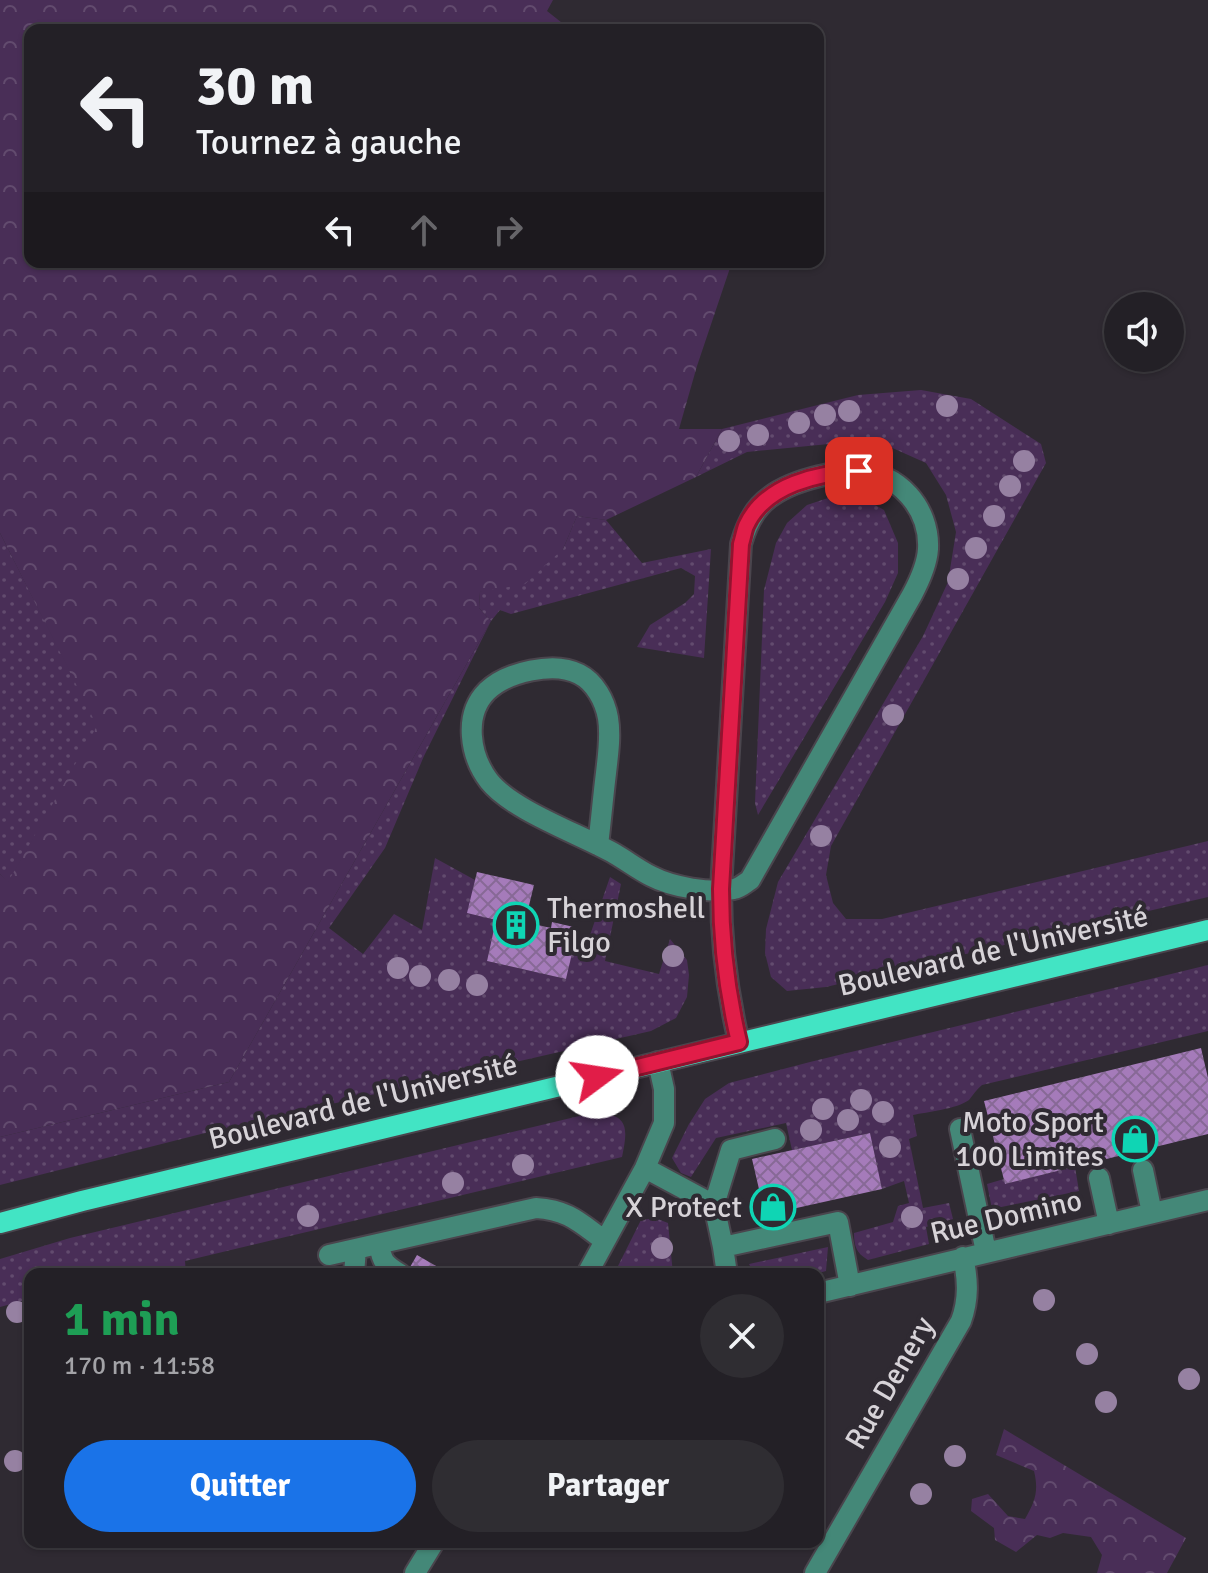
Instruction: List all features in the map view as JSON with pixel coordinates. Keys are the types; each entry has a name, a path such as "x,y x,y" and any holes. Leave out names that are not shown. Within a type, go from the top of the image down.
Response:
{"main road":[{"name":"Boulevard de l'Université","path":"0,1223 1208,930"}],"street":[{"path":"598,845 609,741 608,718 602,698 594,686 579,674 558,668 509,677 487,692 475,711 471,735 476,757 489,781 510,800 654,878 695,889 721,889 737,889 750,880 923,573 928,550 927,528 921,509 907,493 883,476 859,471 804,480 779,491 760,505 747,525 741,544 721,889 725,969 739,1042"},
{"path":"590,1268 645,1168 664,1123 664,1089 658,1062"},
{"path":"960,1129 986,1252"},
{"path":"726,1268 714,1205 731,1150 775,1139"},
{"path":"645,1168 714,1205"},
{"path":"1143,1170 1152,1213"},
{"path":"1099,1178 1109,1224"},
{"name":"Rue Domino","path":"824,1292 1208,1200"},
{"path":"329,1255 536,1208 563,1212 605,1241"},
{"path":"723,1247 838,1222 850,1286"},
{"path":"379,1244 382,1259 390,1268"},
{"path":"354,1268 356,1249"},
{"name":"Rue Denery","path":"815,1573 961,1321 966,1309 968,1283 963,1257"},
{"path":"415,1573 430,1548"}],"green space":[{"path":"0,0 553,0 547,11 563,24 24,24 24,268 730,268 679,429 722,429 696,477 606,520 577,516 563,549 525,584 480,592 479,608 491,621 229,1082 0,1137 0,874 8,882 97,726 0,533"},
{"path":"921,390 971,399 1041,444 1046,463 831,846 826,875 833,903 846,919 882,919 1208,841 1208,897 826,987 787,991 771,977 765,953 766,929 778,882 923,636 948,582 956,532 946,495 926,463 888,446 829,444 747,452 696,477 722,429 858,395"},
{"path":"834,496 863,498 884,510 898,543 898,573 885,602 758,815 755,803 764,590 776,543 787,523 807,505"},
{"path":"577,516 606,520 642,563 711,549 704,658 637,647 650,625 694,594 695,576 681,568 511,614 500,610 491,621 479,608 480,592 563,549"},
{"path":"0,533 98,726 8,883 0,874"},
{"path":"491,621 424,756 385,848 329,928 363,954 394,914 422,930 435,858 475,880 468,913 496,920 487,961 566,979 576,935 589,938 610,877 621,884 605,961 659,974 670,939 687,960 689,975 687,997 676,1018 651,1031 201,1134 0,1185 0,1137 229,1082"},
{"path":"1208,965 1208,1031 982,1085 964,1103 913,1115 917,1136 909,1139 923,1208 949,1203 953,1219 926,1227 929,1244 868,1260 856,1249 854,1233 893,1222 898,1206 909,1203 904,1181 882,1189 870,1133 792,1150 786,1123 716,1138 691,1177 681,1173 672,1158 705,1099 729,1083"},
{"path":"596,1112 615,1116 624,1125 622,1157 185,1261 186,1268 24,1268 24,1301 0,1307 0,1259 70,1238"},
{"path":"1075,1167 1079,1191 992,1209 987,1184 1004,1179 1005,1184"},
{"path":"655,1218 668,1223 672,1268 617,1268 641,1220"},
{"path":"828,1247 824,1272 824,1268 751,1268 749,1264"},
{"path":"1004,1429 1186,1538 1167,1573 1097,1573 1102,1555 1091,1537 1063,1533 1050,1538 1037,1535 1016,1552 995,1540 994,1528 971,1511 972,1499 988,1494 1008,1516 1025,1519 1036,1490 1034,1471 996,1455"}],"building":[{"name":"Thermoshell Filgo","path":"477,872 534,885 525,922 551,928 552,922 578,928 566,979 487,961 496,920 467,913"},
{"path":"1201,1048 1208,1078 1208,1134 1005,1184 984,1101"},
{"path":"870,1133 882,1189 765,1215 752,1159"},
{"path":"417,1255 440,1268 409,1268"}],"place":[{"name":"Thermoshell Filgo","path":"516,925"},
{"name":"Moto Sport 100 Limites","path":"1135,1139"},
{"name":"X Protect","path":"773,1207"}],"route":[{"path":"597,1077 739,1042 725,969 721,889 741,544 747,525 760,505 779,491 804,480 859,471"}]}
